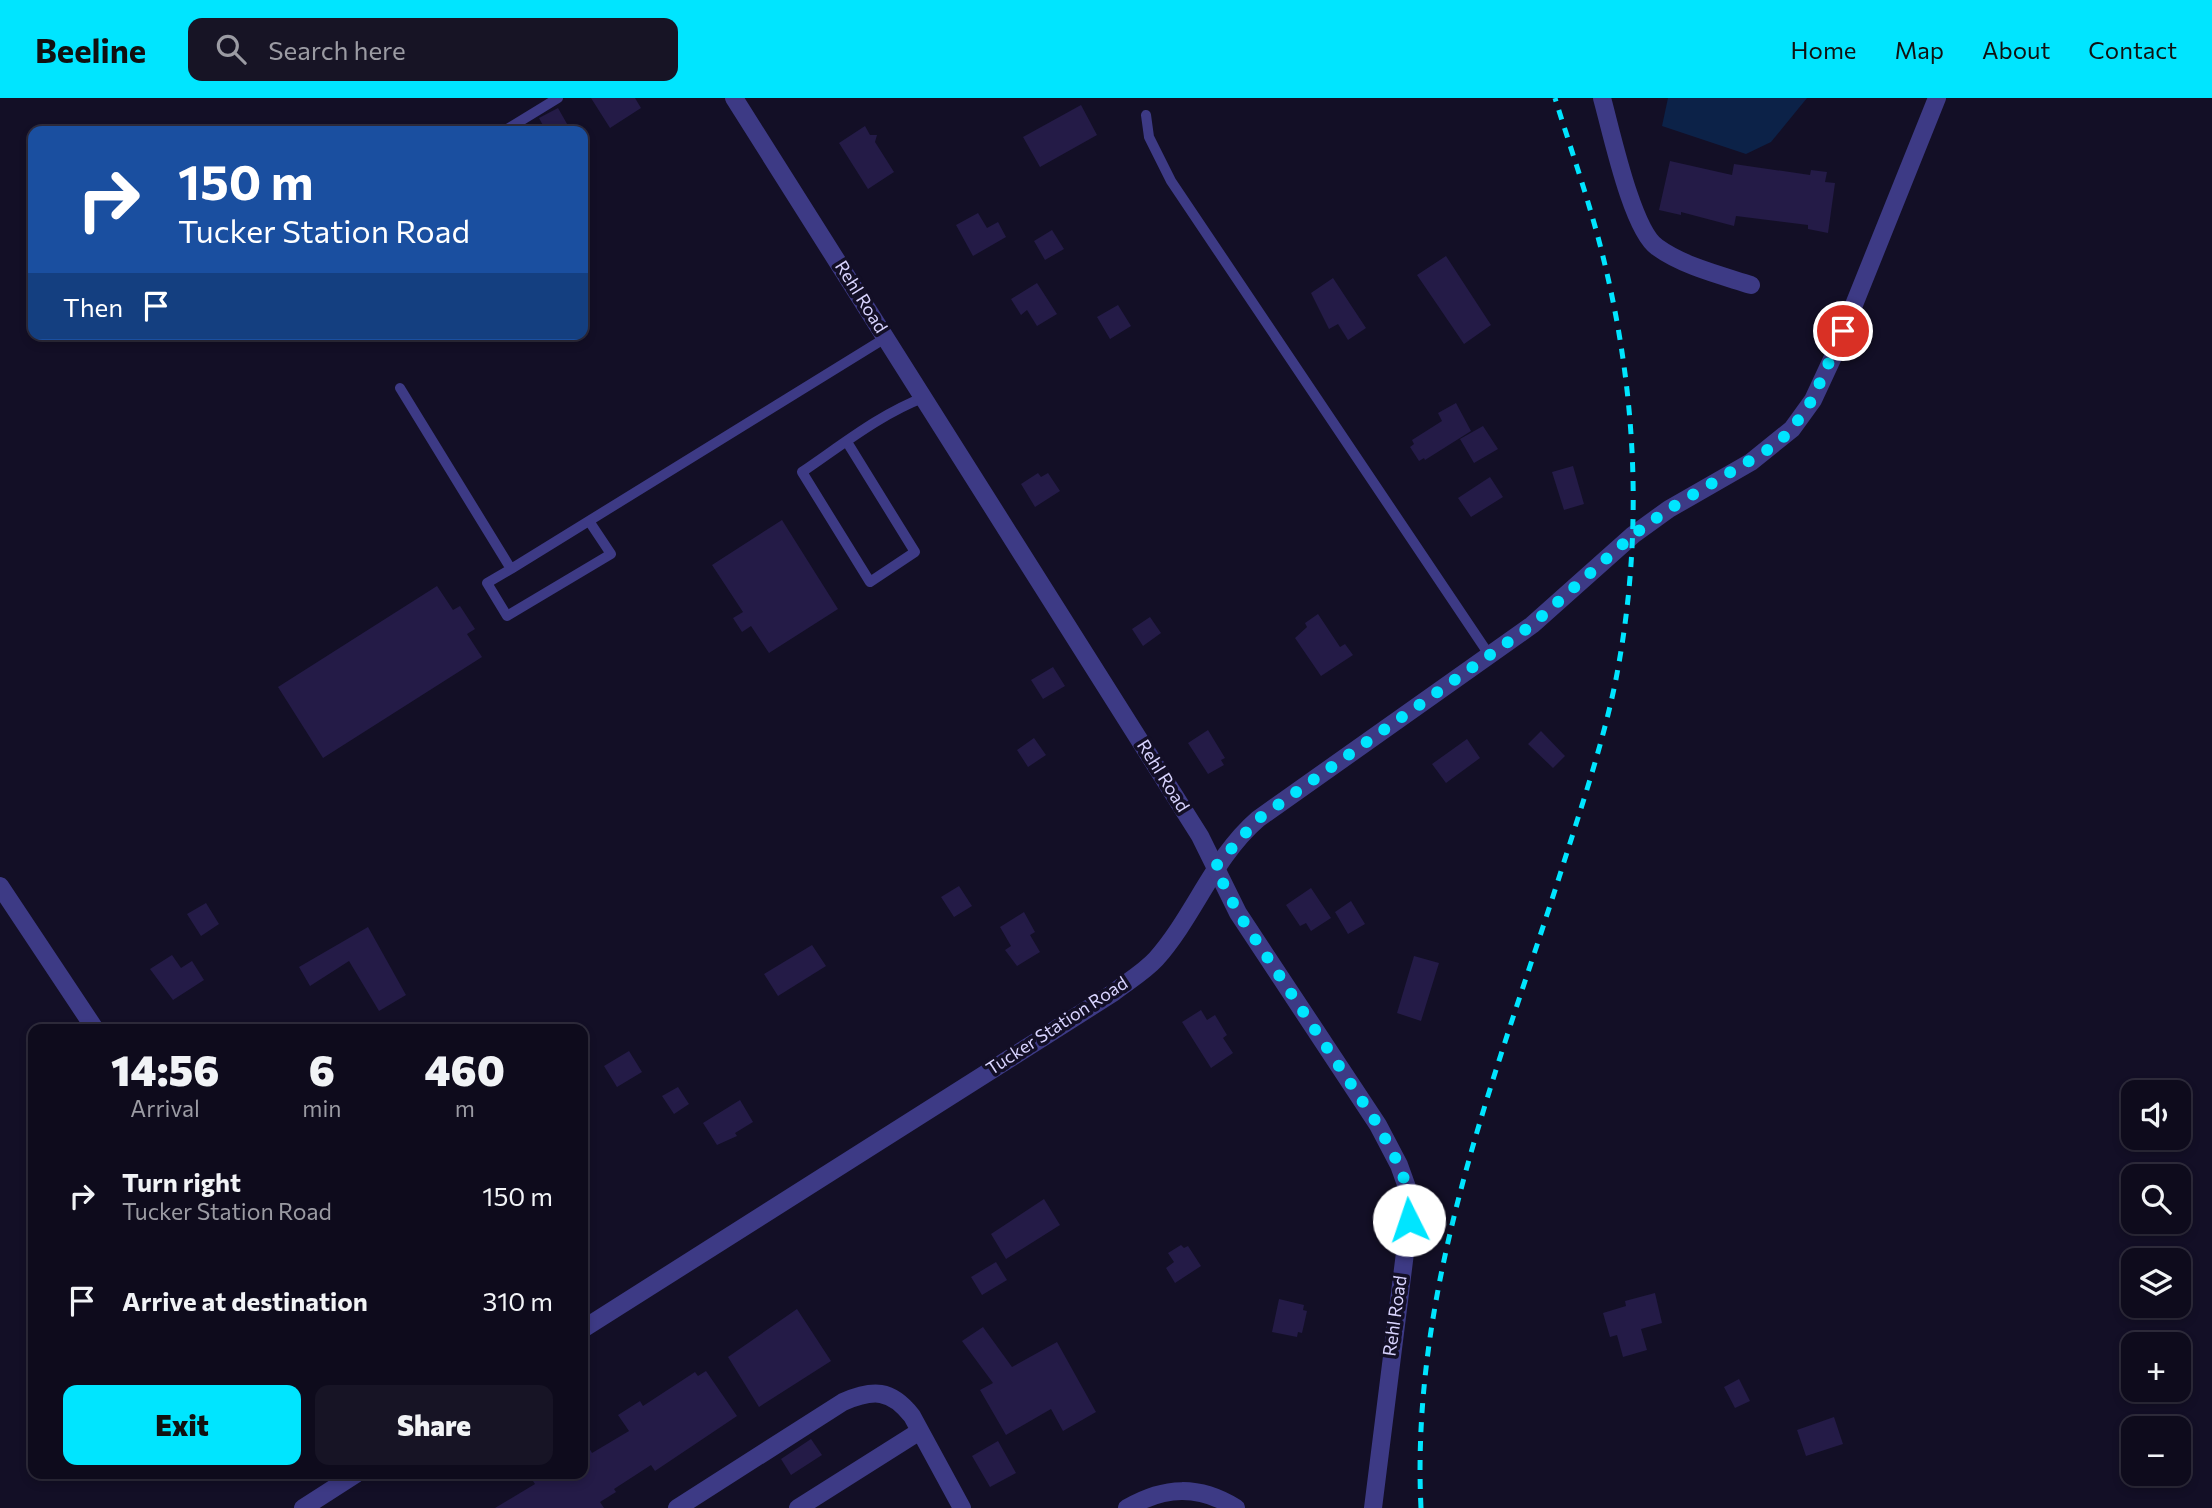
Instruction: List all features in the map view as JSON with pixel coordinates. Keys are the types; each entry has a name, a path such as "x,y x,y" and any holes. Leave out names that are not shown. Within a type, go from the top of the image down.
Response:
{"street":[{"name":"Rehl Road","path":"734,98 1200,836 1238,913 1378,1125 1399,1165 1408,1190 1409,1220 1373,1508"},
{"path":"1602,98 1640,228 1655,246 1681,261 1751,285"},
{"name":"Tucker Station Road","path":"588,1326 1114,993 1155,960 1185,918 1215,867 1258,819 1532,625 1633,535 1669,509 1751,462 1792,429 1812,400 1833,357 1937,98"},
{"path":"0,886 92,1024"},
{"path":"677,1508 843,1402 863,1394 884,1392 902,1403 962,1508"},
{"path":"798,1508 920,1431"},
{"path":"303,1508 348,1479"},
{"path":"1127,1508 1175,1489 1198,1490 1218,1496 1236,1508"}],"lane":[{"path":"512,126 558,98"},
{"path":"1146,116 1149,137 1171,181 1490,656"},
{"path":"589,521 611,554 507,617 487,583 887,337"},
{"path":"400,388 511,569"},
{"path":"847,442 915,552 870,582 802,472 899,407 925,397"}],"water":[{"path":"1668,98 1807,98 1771,142 1746,154 1662,126"}],"building":[{"path":"591,98 635,98 641,108 610,128"},
{"path":"1081,105 1097,135 1040,167 1023,137"},
{"path":"558,108 568,126 543,126 539,118"},
{"path":"865,126 870,135 877,135 875,142 894,172 868,189 839,143"},
{"path":"1670,161 1732,175 1734,164 1810,175 1811,170 1827,172 1825,182 1835,183 1828,233 1808,229 1808,225 1736,216 1734,226 1681,212 1681,215 1659,210"},
{"path":"978,213 987,228 998,222 1006,237 973,256 956,225"},
{"path":"1052,230 1064,249 1045,260 1034,241"},
{"path":"1446,256 1491,325 1464,344 1417,275"},
{"path":"1333,278 1366,328 1348,340 1338,324 1329,329 1311,293"},
{"path":"1037,283 1057,314 1037,326 1027,310 1021,315 1011,299"},
{"path":"1118,305 1131,326 1110,339 1097,317"},
{"path":"1456,403 1471,431 1425,460 1424,458 1419,461 1410,447 1414,444 1412,440 1442,421 1438,413"},
{"path":"1483,426 1498,449 1474,463 1460,439"},
{"path":"1573,466 1584,504 1564,510 1552,472"},
{"path":"1038,473 1041,477 1048,473 1060,491 1035,507 1021,484"},
{"path":"1490,477 1503,497 1471,517 1458,498"},
{"path":"782,520 838,609 769,653 751,626 742,632 733,618 743,612 712,565"},
{"path":"437,586 453,610 460,606 475,629 467,634 482,657 323,758 278,687"},
{"path":"1318,614 1340,647 1345,644 1353,655 1321,676 1295,638 1307,627 1305,623"},
{"path":"1150,617 1161,633 1143,646 1132,629"},
{"path":"1053,667 1065,686 1043,699 1031,680"},
{"path":"1208,730 1225,758 1221,760 1224,765 1208,774 1188,743"},
{"path":"1541,731 1565,756 1553,768 1528,744"},
{"path":"1034,738 1046,755 1028,767 1017,750"},
{"path":"1467,739 1480,758 1446,783 1432,764"},
{"path":"959,886 972,906 954,917 941,897"},
{"path":"1311,888 1331,918 1311,931 1306,923 1300,926 1286,905"},
{"path":"1351,901 1365,924 1348,934 1335,912"},
{"path":"206,903 219,924 201,936 187,914"},
{"path":"1024,912 1035,932 1030,935 1040,952 1017,966 1005,950 1011,946 1000,927"},
{"path":"368,927 406,995 379,1011 349,961 310,986 299,967"},
{"path":"812,945 826,966 778,996 764,974"},
{"path":"172,955 181,968 192,961 204,980 173,1000 150,969"},
{"path":"1414,956 1439,963 1421,1021 1397,1013"},
{"path":"1201,1010 1207,1020 1215,1015 1227,1035 1223,1038 1233,1053 1211,1068 1182,1022"},
{"path":"629,1051 642,1072 617,1087 604,1066"},
{"path":"678,1087 689,1104 674,1114 662,1096"},
{"path":"740,1100 753,1122 735,1133 737,1136 717,1145 703,1123"},
{"path":"1044,1199 1060,1225 1006,1259 991,1234"},
{"path":"1181,1245 1184,1248 1188,1246 1201,1266 1175,1283 1166,1268 1174,1262 1168,1253"},
{"path":"996,1262 1007,1280 982,1295 971,1277"},
{"path":"1655,1293 1662,1323 1641,1329 1647,1350 1623,1357 1617,1335 1610,1337 1603,1313 1626,1306 1625,1301"},
{"path":"1279,1299 1304,1305 1303,1310 1307,1311 1302,1333 1298,1332 1297,1337 1272,1332"},
{"path":"797,1309 831,1361 759,1407 728,1357"},
{"path":"983,1327 1012,1367 1057,1342 1096,1412 1063,1431 1051,1409 1006,1435 980,1390 993,1383 962,1341"},
{"path":"706,1371 737,1416 655,1471 651,1465 614,1489 616,1492 600,1502 604,1508 495,1508 535,1484 533,1481 536,1479 588,1479 588,1446 592,1453 629,1431 618,1415 640,1401 643,1406 695,1372 698,1376"},
{"path":"1739,1379 1750,1401 1735,1408 1724,1387"},
{"path":"1834,1417 1843,1444 1806,1456 1797,1430"},
{"path":"811,1439 822,1455 791,1475 781,1459"},
{"path":"998,1441 1016,1473 990,1487 972,1456"}],"railway":[{"path":"1421,1508 1421,1425 1429,1343 1444,1262 1486,1101 1604,730 1615,684 1630,579 1633,474 1630,421 1616,317 1600,244 1555,98"}],"route":[{"path":"1409,1220 1408,1190 1399,1165 1378,1125 1238,913 1215,867 1244,831 1258,819 1482,663 1532,625 1633,535 1669,509 1774,446 1792,429 1812,400 1843,331"}]}
